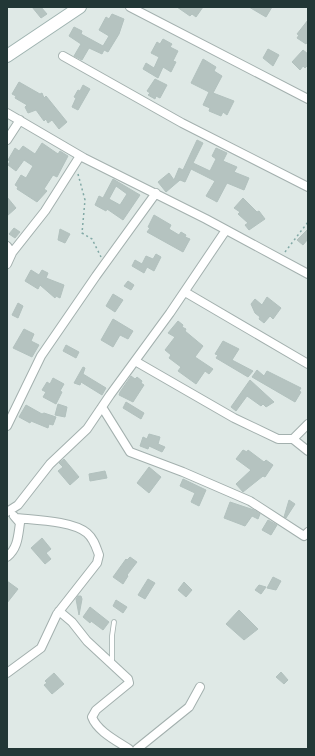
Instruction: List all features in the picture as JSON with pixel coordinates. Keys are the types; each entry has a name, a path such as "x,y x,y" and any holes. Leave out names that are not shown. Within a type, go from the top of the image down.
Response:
{"street":[{"path":"7,56 80,7"},
{"path":"130,7 308,99"},
{"path":"63,56 182,123 308,187"},
{"path":"7,112 78,159 156,193 308,274"},
{"path":"7,140 20,120"},
{"path":"7,264 11,254 46,211 78,159"},
{"path":"7,426 41,356 156,193"},
{"path":"7,673 41,648 59,611 97,563 99,554 94,540 87,533 76,526 18,518 7,513 18,505 50,464 87,429 185,292 226,230"},
{"path":"7,246 11,254"},
{"path":"185,292 308,364"},
{"path":"135,361 234,418 278,439 293,439 308,451"},
{"path":"102,407 130,452 183,472 250,501 304,536 308,532"},
{"path":"293,439 308,424"},
{"path":"7,557 14,550 18,536 20,523 18,518"},
{"path":"59,611 72,622 87,641 128,679 129,683 96,710 92,717 94,723 129,749"},
{"path":"137,749 189,707 200,687"}],"lane":[{"path":"112,663 112,636 114,622"}],"path":[{"path":"78,159 79,184 85,200 82,233 92,239 104,265"},
{"path":"281,260 298,233 308,222"}],"building":[{"path":"32,7 41,7 47,14 41,18"},
{"path":"177,7 203,7 196,17 192,14 190,16"},
{"path":"249,7 272,7 266,17"},
{"path":"112,14 124,19 119,34 108,52 104,50 102,54 89,48 82,60 74,56 81,44 69,36 74,27 82,31 81,34 103,46 109,36 99,30 106,17 109,19"},
{"path":"308,20 308,41 306,44 297,38 299,35 297,34"},
{"path":"163,39 172,44 170,47 178,51 173,61 176,62 171,72 163,67 158,78 143,69 146,63 154,68 159,57 151,53 157,42 160,44"},
{"path":"268,49 279,55 273,66 263,58"},
{"path":"303,50 308,54 308,65 305,68 303,66 300,70 292,62"},
{"path":"203,59 216,67 214,71 222,76 213,93 234,101 227,115 223,112 221,116 209,111 210,108 203,105 209,92 191,83"},
{"path":"155,79 167,85 160,98 156,96 155,99 148,95 150,93 147,91"},
{"path":"19,82 40,94 42,93 44,98 46,96 67,122 59,129 52,120 48,123 46,119 44,121 36,110 28,113 25,107 27,105 15,98 16,96 12,94"},
{"path":"83,85 90,89 78,110 72,107 76,98 74,97"},
{"path":"197,140 203,143 193,163 210,171 216,159 212,156 216,148 227,153 223,161 237,167 234,172 249,178 244,190 227,183 217,202 206,196 215,181 191,169 185,182 180,180 166,192 158,182 169,173 174,180 179,168 183,170"},
{"path":"42,143 58,154 60,151 68,156 57,177 53,175 44,189 47,191 37,202 17,189 18,187 15,185 21,175 26,178 33,166 24,160 16,171 8,165 10,161 8,160 15,148 19,151 23,146 35,154"},
{"path":"113,179 140,195 123,220 107,209 106,211 95,205 99,196 103,198","holes":["116,186 127,194 120,205 109,199"]},
{"path":"7,197 16,208 7,216"},
{"path":"243,198 257,212 259,211 265,219 249,230 245,225 248,223 238,214 240,212 234,208"},
{"path":"154,215 171,225 169,229 179,235 181,232 186,235 185,237 190,239 183,252 147,232 150,228 148,227"},
{"path":"14,228 20,232 15,238 9,234"},
{"path":"60,229 70,234 65,243 58,240"},
{"path":"308,229 308,239 303,245 297,240"},
{"path":"156,254 161,257 154,271 147,267 144,273 132,266 135,260 142,264 146,256 153,259"},
{"path":"31,270 39,275 42,270 48,273 46,278 64,285 60,298 56,296 55,298 40,285 38,289 25,281"},
{"path":"128,281 134,285 131,290 124,286"},
{"path":"113,294 123,300 115,312 106,306"},
{"path":"267,297 281,308 273,319 270,316 264,323 259,319 260,317 255,313 251,304 255,299 262,305"},
{"path":"18,303 23,306 18,318 12,315"},
{"path":"113,319 133,331 128,339 120,335 113,347 101,340"},
{"path":"178,321 183,325 182,327 186,329 185,331 203,346 195,357 213,369 209,374 205,371 196,384 178,371 181,367 169,358 171,355 165,350 175,337 168,333"},
{"path":"24,329 34,334 31,341 39,345 32,357 13,348"},
{"path":"223,341 239,349 232,360 253,371 248,377 216,358 218,355 215,354"},
{"path":"66,345 79,352 76,358 63,351"},
{"path":"83,367 85,368 83,374 106,388 102,395 81,382 80,385 74,383"},
{"path":"257,370 264,376 267,371 301,388 299,391 301,392 295,402 252,377"},
{"path":"131,376 135,379 137,377 144,385 133,402 119,395"},
{"path":"53,378 64,384 56,404 43,397 46,392 42,390 47,382 50,384"},
{"path":"250,380 274,402 266,407 263,404 261,406 247,396 236,411 231,407"},
{"path":"126,402 144,413 141,419 123,408"},
{"path":"58,404 67,407 65,417 55,415"},
{"path":"26,405 42,414 44,413 56,417 53,425 49,424 48,428 31,421 30,423 19,417"},
{"path":"149,434 160,437 158,444 165,447 162,452 149,446 148,449 140,446 143,437 147,439"},
{"path":"243,450 247,452 248,450 264,462 266,460 273,465 265,477 263,476 243,492 236,484 251,470 236,459"},
{"path":"64,459 79,477 70,485 58,471 63,467 59,463"},
{"path":"149,467 161,477 149,493 137,483"},
{"path":"105,471 107,478 90,481 89,474"},
{"path":"183,479 206,490 199,506 191,502 195,493 180,486"},
{"path":"289,500 295,504 286,518 284,517"},
{"path":"230,502 254,510 260,514 258,519 252,516 245,526 224,518"},
{"path":"268,520 277,525 271,535 262,530"},
{"path":"42,538 51,549 46,553 51,559 45,564 31,548"},
{"path":"130,557 137,562 127,575 128,576 123,584 113,577 126,559 127,560"},
{"path":"273,577 281,581 276,590 267,588"},
{"path":"148,579 155,583 145,599 138,595"},
{"path":"7,581 18,589 7,603"},
{"path":"184,582 192,590 186,597 178,590"},
{"path":"259,585 266,587 261,594 255,590"},
{"path":"78,596 81,596 82,599 79,615 76,599"},
{"path":"116,600 127,607 123,613 113,606"},
{"path":"90,607 109,622 103,630 91,621 90,623 83,617"},
{"path":"239,610 258,629 244,640 226,624"},
{"path":"281,672 288,680 284,684 276,677"},
{"path":"54,673 64,684 52,694 44,685 47,683 45,681"}]}
